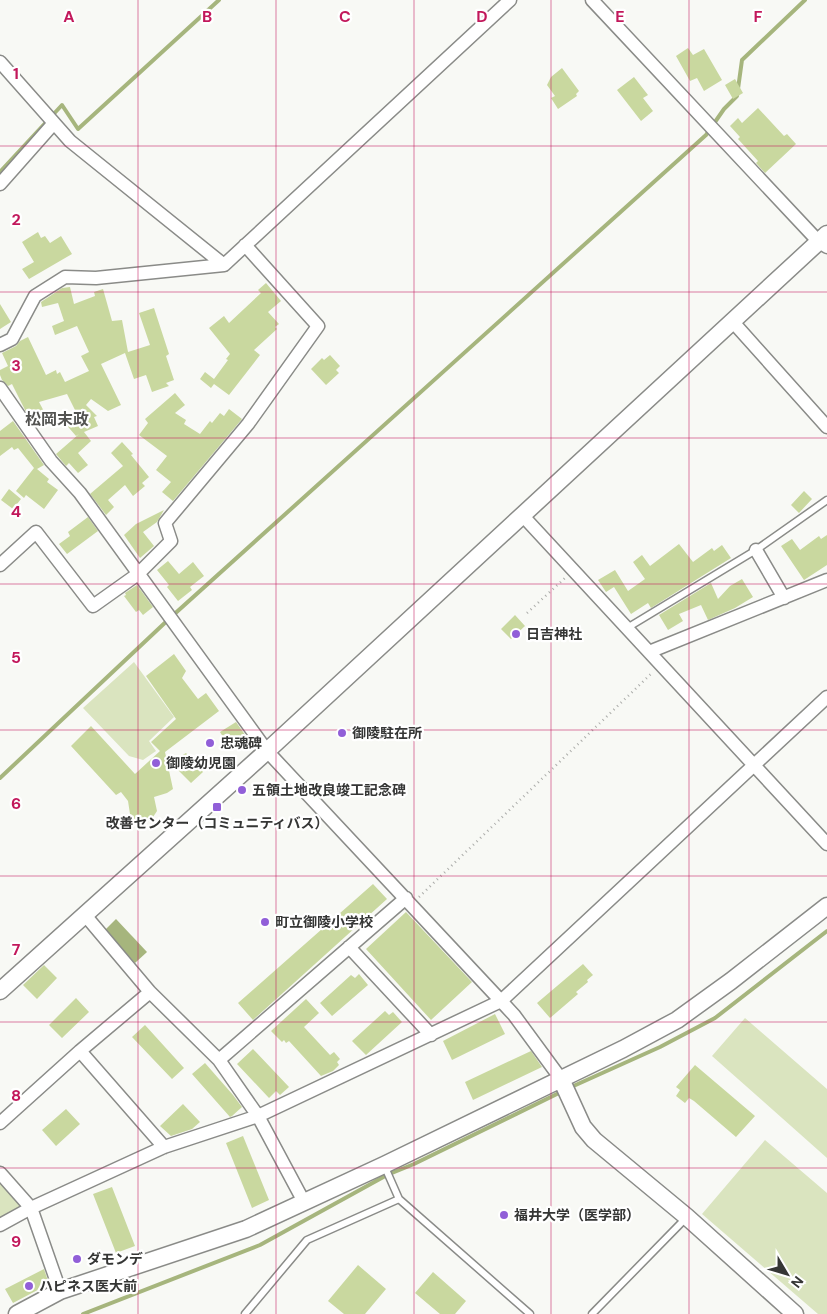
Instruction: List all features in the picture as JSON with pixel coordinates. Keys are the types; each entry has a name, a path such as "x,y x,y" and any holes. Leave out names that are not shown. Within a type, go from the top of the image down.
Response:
{"street":[{"path":"0,345 12,339 35,296 65,277 96,278 224,264 510,0"},
{"path":"0,992 267,751 733,322 824,241 592,0"},
{"path":"0,62 70,140 224,264"},
{"path":"0,184 54,123"},
{"path":"0,565 36,532 93,606 138,574 171,541 166,523 248,424 318,326 245,245"},
{"path":"733,322 825,421"},
{"path":"0,388 51,461 80,493 267,751 514,1015 561,1079 583,1127 594,1140 687,1217 795,1314"},
{"path":"523,516 827,844"},
{"path":"756,550 784,598"},
{"path":"649,652 827,580"},
{"path":"0,1225 31,1208 164,1147 258,1116 501,1001 827,697"},
{"path":"219,1060 349,947 409,901"},
{"path":"19,1314 60,1291 246,1229 384,1165 623,1049 677,1020 731,981 827,906"},
{"path":"85,915 150,992 219,1060 258,1116 304,1202"},
{"path":"349,947 431,1035"},
{"path":"0,1123 80,1051 150,992"},
{"path":"80,1051 164,1147"},
{"path":"0,1173 31,1208 60,1291"}],"lane":[{"path":"627,628 756,550 827,500"},
{"path":"384,1165 399,1199 530,1314"},
{"path":"245,1314 307,1240 399,1199"},
{"path":"592,1314 687,1217"}],"path":[{"path":"527,614 573,570"},
{"path":"409,901 661,664"}],"shaded area":[{"path":"134,662 174,717 149,741 156,751 143,760 129,756 83,708"},
{"path":"116,919 147,952 135,963 105,930"},
{"path":"745,1018 827,1089 827,1158 712,1056"},
{"path":"765,1140 827,1193 827,1314 818,1314 702,1214"},
{"path":"0,1173 31,1208 0,1225"}],"building":[{"path":"688,48 693,55 704,49 722,80 704,91 697,78 690,81 676,56"},
{"path":"562,68 579,91 576,94 577,96 558,109 551,98 555,96 547,85 551,77"},
{"path":"634,77 648,95 643,98 653,111 641,121 617,90"},
{"path":"735,79 743,93 733,99 725,85"},
{"path":"758,108 784,136 787,134 796,144 765,173 756,163 758,161 738,139 740,137 730,126 738,118 742,123"},
{"path":"38,232 41,238 45,236 50,243 61,236 72,254 29,279 22,269 34,262 22,242"},
{"path":"266,283 281,301 268,312 279,324 275,327 277,329 254,350 260,355 229,395 214,384 211,388 200,379 205,372 214,379 228,360 226,359 230,354 209,328 224,316 229,323 261,293 258,290"},
{"path":"70,287 74,304 95,296 94,292 103,289 112,321 122,320 128,352 150,345 139,313 154,308 169,354 166,356 174,380 166,383 169,386 152,392 146,375 134,379 125,353 101,364 121,405 108,411 91,399 86,405 97,416 94,417 98,426 84,432 91,441 78,453 88,465 78,473 69,463 66,466 56,454 79,434 76,436 63,421 75,410 67,394 39,402 47,417 35,424 26,412 12,384 8,386 0,375 0,370 8,366 2,353 28,337 46,375 56,370 57,374 60,372 65,382 89,371 81,356 89,352 77,326 55,335 52,326 64,321 58,303 42,307 41,302 62,288"},
{"path":"0,304 11,322 0,329"},
{"path":"330,355 340,366 336,370 339,373 326,385 311,369 322,358 324,360"},
{"path":"175,393 185,405 175,413 186,420 184,424 200,434 210,421 212,423 220,413 224,416 229,409 242,419 173,501 162,492 171,482 156,470 167,456 139,435 148,423 145,419"},
{"path":"13,421 44,465 37,469 49,479 47,482 58,490 44,509 26,495 24,498 16,491 34,468 18,448 14,450 12,447 0,456 0,431"},
{"path":"122,442 149,477 142,483 145,486 133,496 125,485 108,500 114,507 106,515 90,494 123,466 111,453"},
{"path":"9,489 21,499 13,509 1,500"},
{"path":"804,491 812,499 799,513 791,505"},
{"path":"164,510 157,522 143,532 154,546 140,558 124,535 136,524"},
{"path":"88,517 98,531 67,554 59,544 70,536 68,532"},
{"path":"827,535 827,565 804,580 781,546 792,539 800,550 819,536 821,539"},
{"path":"679,544 693,562 712,548 714,551 722,545 731,558 651,608 648,603 631,614 614,587 606,592 598,580 615,570 628,591 645,579 633,562 642,555 650,566"},
{"path":"168,561 179,574 193,562 204,576 190,587 192,590 178,601 167,587 169,585 157,570"},
{"path":"742,579 753,597 735,608 708,620 701,605 679,614 683,621 668,630 659,615 711,583 718,599 730,586"},
{"path":"137,585 153,607 143,615 139,610 136,612 124,596 126,595 125,593"},
{"path":"515,615 525,626 511,639 501,629"},
{"path":"174,654 186,671 182,678 198,699 206,693 219,711 165,752 173,789 154,797 157,811 153,817 143,821 134,819 130,814 128,801 121,792 116,795 71,746 91,726 135,774 160,751 151,742 176,719 146,676"},
{"path":"236,722 248,739 231,750 220,732"},
{"path":"186,753 203,772 191,783 170,762"},
{"path":"373,884 387,899 253,1020 238,1003"},
{"path":"406,912 472,982 431,1020 366,949"},
{"path":"583,964 593,975 576,992 578,994 550,1018 537,1003"},
{"path":"44,965 57,978 37,999 23,985"},
{"path":"359,974 368,985 332,1016 320,1003 351,975 355,978"},
{"path":"76,998 89,1012 62,1038 49,1025"},
{"path":"306,999 319,1013 304,1027 330,1055 334,1052 340,1059 337,1062 339,1065 333,1071 321,1076 289,1041 286,1043 284,1040 282,1042 271,1031"},
{"path":"385,1011 389,1015 393,1012 402,1022 366,1055 352,1041"},
{"path":"495,1014 505,1034 452,1060 443,1041"},
{"path":"145,1025 184,1068 172,1079 132,1037"},
{"path":"253,1049 289,1087 280,1095 276,1091 269,1098 237,1064"},
{"path":"531,1051 542,1067 473,1100 465,1082"},
{"path":"205,1063 242,1107 230,1117 192,1074"},
{"path":"695,1065 755,1116 736,1137 694,1101 689,1098 685,1103 676,1096 680,1090 676,1087"},
{"path":"183,1104 200,1122 192,1129 171,1136 160,1126"},
{"path":"66,1109 80,1124 56,1146 42,1130"},
{"path":"243,1136 269,1200 252,1208 226,1143"},
{"path":"112,1187 135,1246 116,1253 93,1194"},
{"path":"358,1265 386,1289 365,1314 344,1314 328,1301"},
{"name":"ハピネス医大前","path":"44,1269 49,1284 13,1303 5,1289"},
{"path":"433,1272 466,1301 455,1314 440,1314 415,1293"}],"waterway":[{"path":"0,172 62,105 78,129 219,0"},
{"path":"0,778 170,618 706,135 724,109 737,96 742,60 805,0"},
{"path":"569,1088 660,1047 715,1018 827,931"},
{"path":"83,1314 260,1245 387,1175 414,1164 563,1091"}],"place":[{"name":"日吉神社","path":"516,634"},
{"name":"御陵駐在所","path":"342,733"},
{"name":"忠魂碑","path":"210,743"},
{"name":"御陵幼児園","path":"156,763"},
{"name":"五領土地改良竣工記念碑","path":"242,790"},
{"name":"改善センター（コミュニティバス）","path":"217,807"},
{"name":"町立御陵小学校","path":"265,922"},
{"name":"福井大学（医学部）","path":"504,1215"},
{"name":"ダモンデ","path":"77,1259"},
{"name":"ハピネス医大前","path":"29,1286"}],"district":[{"name":"松岡末政","path":"57,419"}]}
